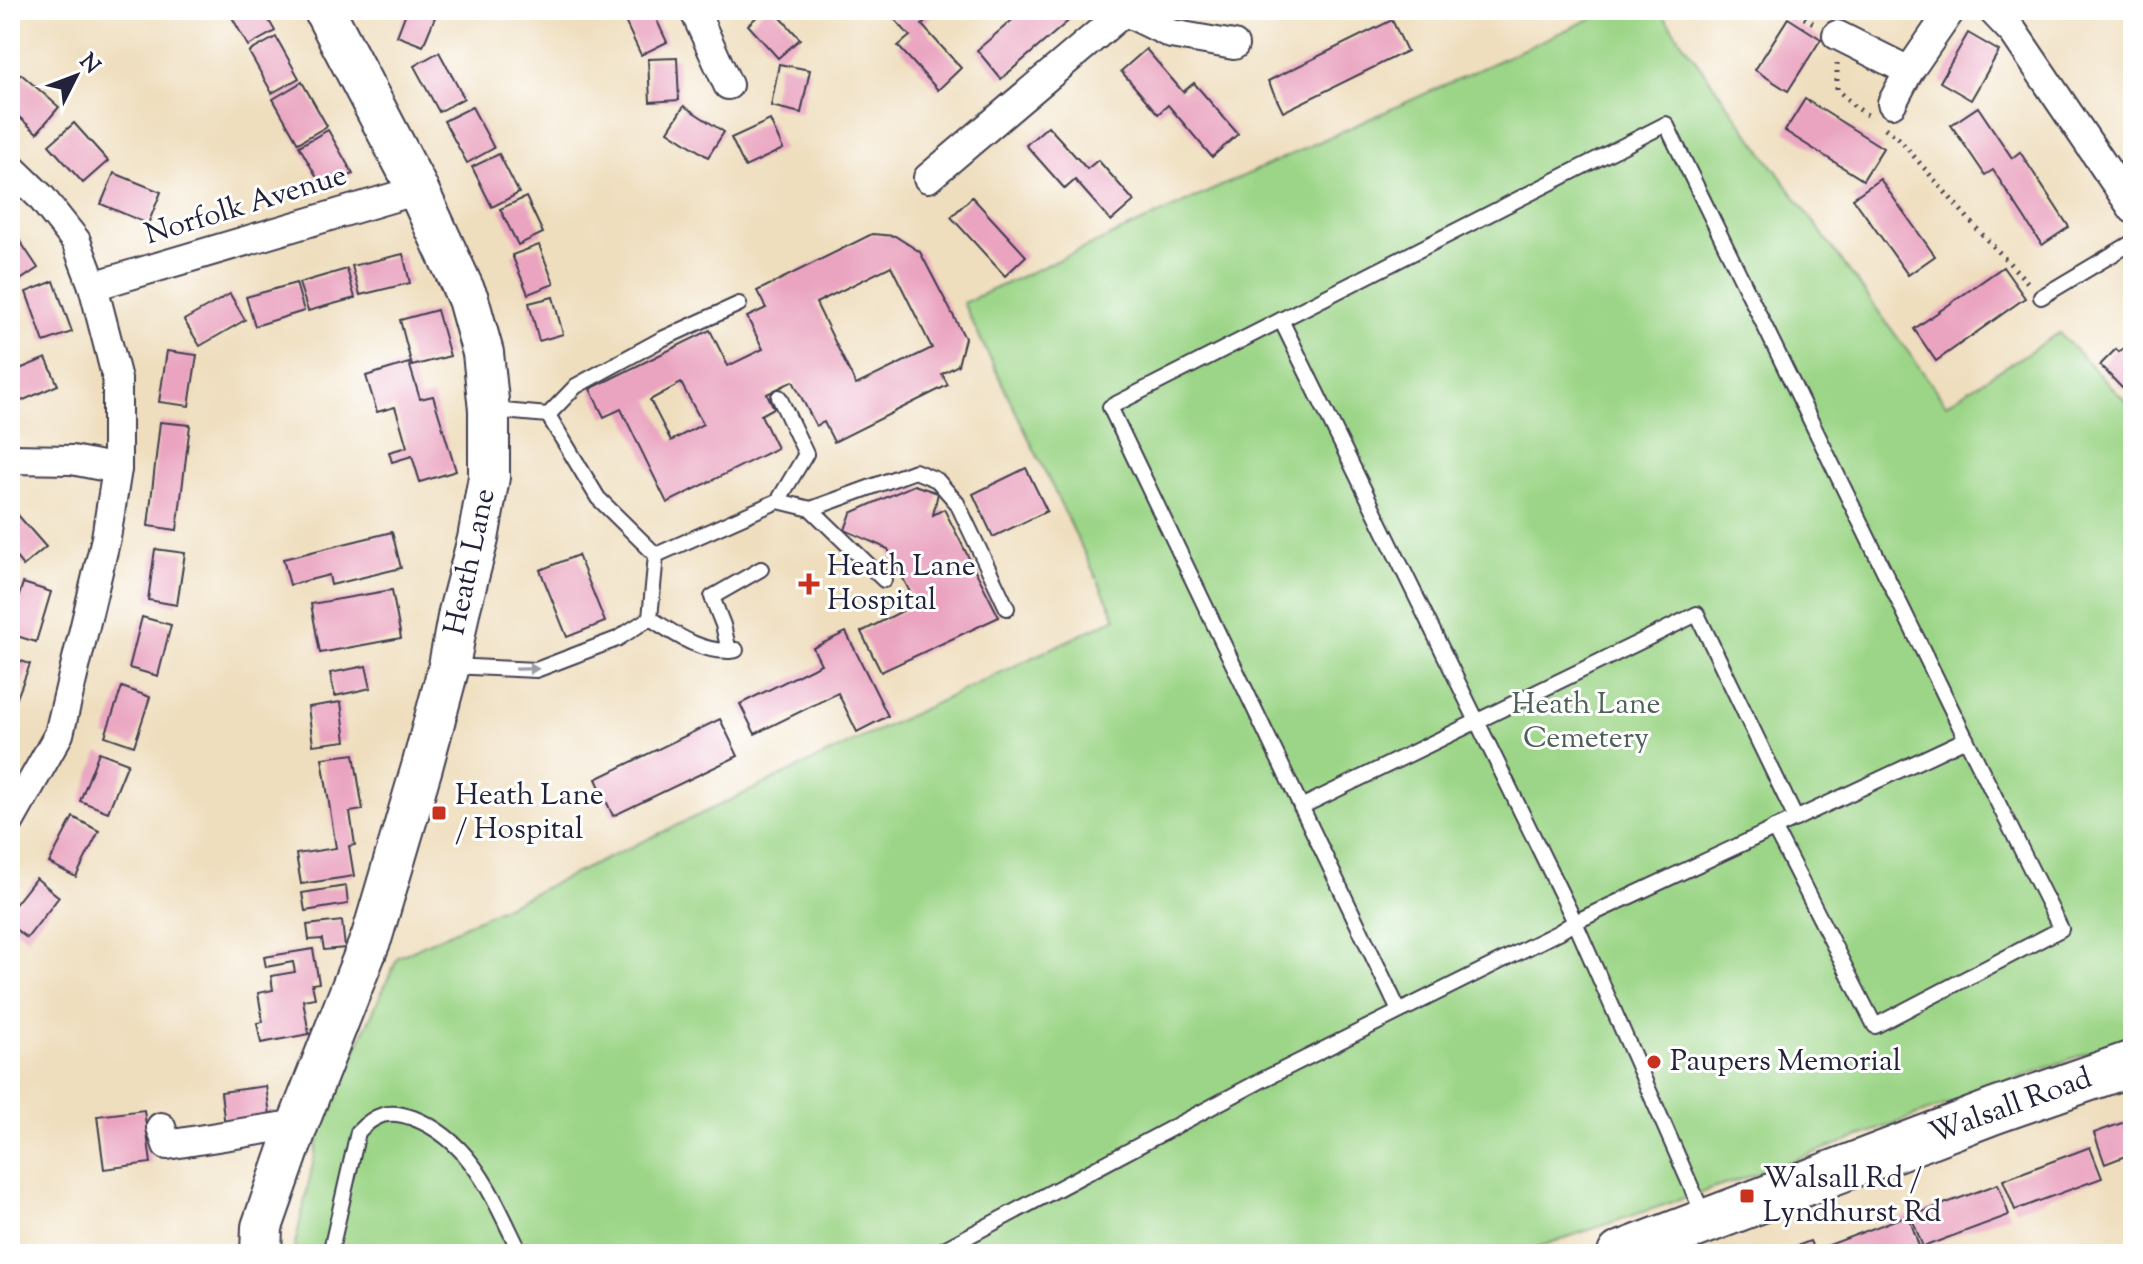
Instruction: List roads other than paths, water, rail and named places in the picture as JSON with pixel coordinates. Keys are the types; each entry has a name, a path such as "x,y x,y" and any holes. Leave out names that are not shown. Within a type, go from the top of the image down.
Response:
{"main road":[{"name":"Walsall Road","path":"1620,1254 1995,1111 2133,1063"}],"street":[{"name":"Heath Lane","path":"261,1254 262,1227 298,1124 372,936 449,666 489,477 489,410 483,353 468,299 418,190 324,10"},
{"path":"694,10 728,85"},
{"path":"1892,103 1909,71 1951,10"},
{"path":"1992,10 2014,33 2133,209"},
{"path":"928,178 1125,11 1171,34 1234,45"},
{"path":"1837,35 1909,71"},
{"path":"10,167 41,197 76,241 93,286 117,379 117,469 106,538 59,734 10,821"},
{"name":"Norfolk Avenue","path":"93,286 418,190"},
{"path":"10,459 72,460 117,469"},
{"path":"161,1127 167,1145 298,1124"}],"lane":[{"path":"1399,1011 1110,407 1666,124 2061,929 1875,1026 1774,828"},
{"path":"2041,297 2133,242"},
{"path":"548,415 576,386 662,339 739,304"},
{"path":"1281,320 1575,922 1706,1220"},
{"path":"656,555 778,501 806,454 779,397"},
{"path":"489,410 548,415"},
{"path":"548,415 598,498 656,555"},
{"path":"811,509 915,471 937,480 957,503 1007,608"},
{"path":"778,501 811,509 884,580"},
{"path":"650,618 656,555"},
{"path":"650,618 706,649 733,651 712,597 761,569"},
{"path":"1301,807 1697,614 1796,819"},
{"path":"449,666 536,670 617,639 650,618"},
{"path":"935,1254 1262,1080 1575,922 1966,739"},
{"path":"330,1254 358,1132 371,1119 384,1114 407,1116 427,1123 443,1132 465,1153 497,1205 521,1254"}],"place":[{"name":"Heath Lane Hospital","path":"809,584"},
{"name":"Heath Lane / Hospital","path":"439,813"},
{"name":"Paupers Memorial","path":"1654,1062"},
{"name":"Walsall Rd / Lyndhurst Rd","path":"1747,1196"}],"park label":[{"name":"Heath Lane Cemetery","path":"1586,722"}]}
